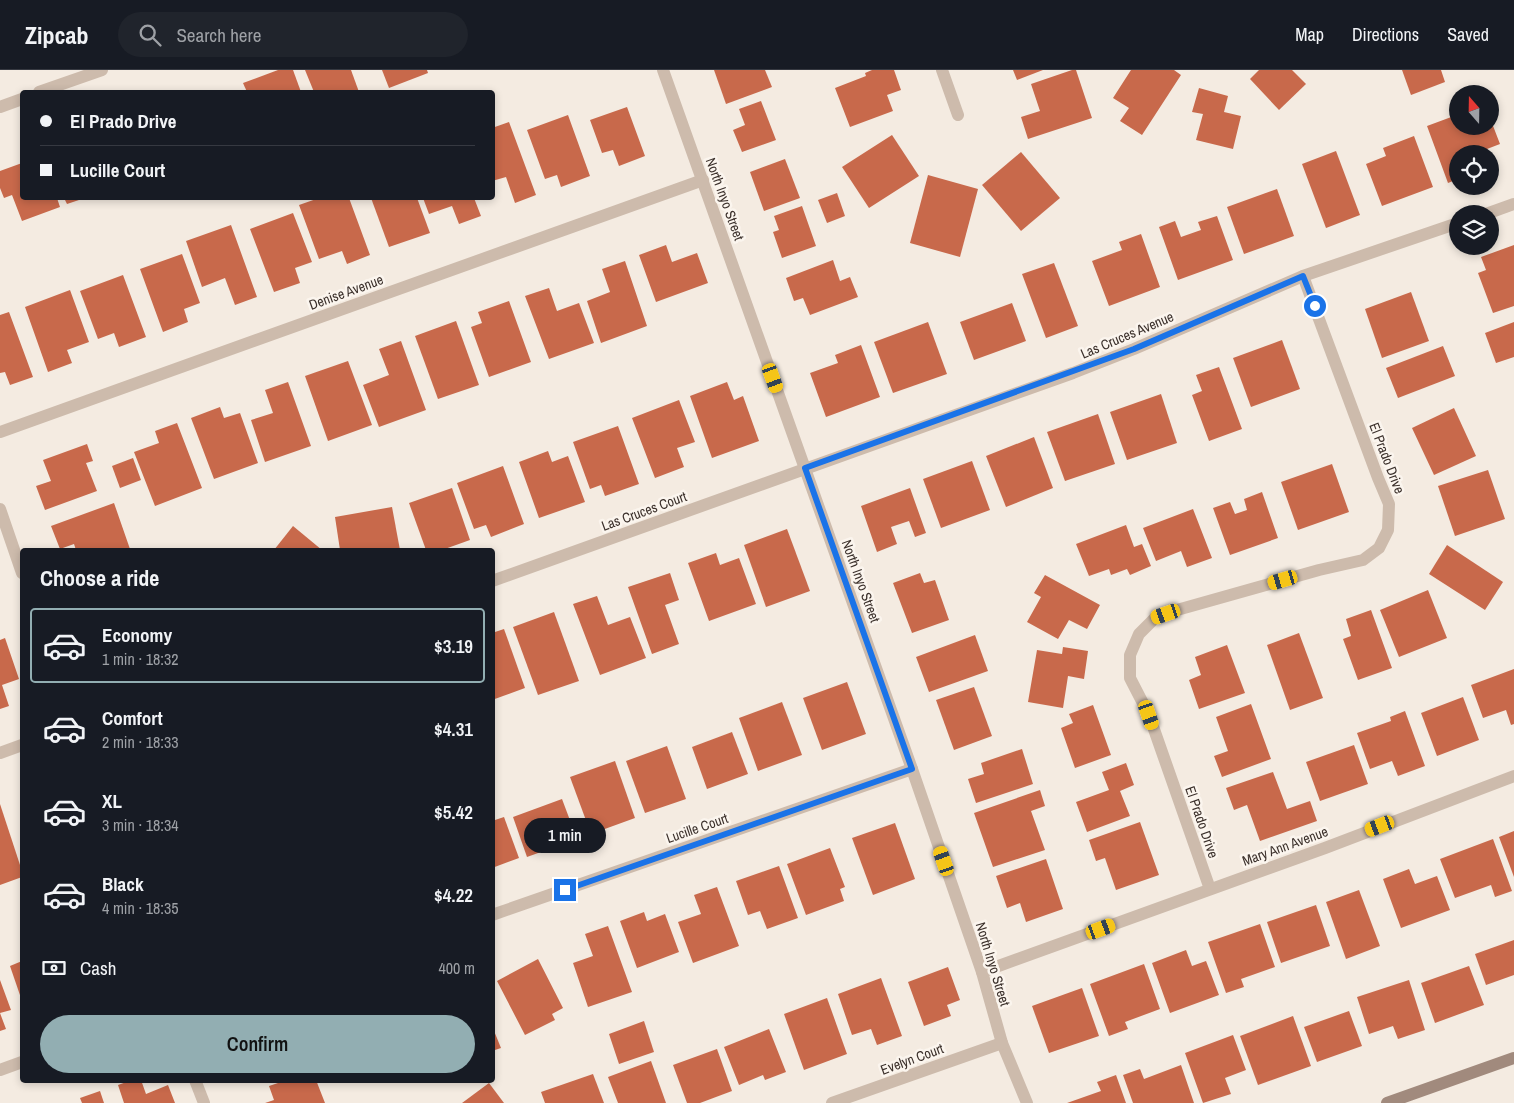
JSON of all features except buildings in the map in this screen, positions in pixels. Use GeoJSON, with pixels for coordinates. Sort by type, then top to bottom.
{"type":"FeatureCollection","features":[{"type":"Feature","properties":{"kind":"street"},"geometry":{"type":"LineString","coordinates":[[44,90],[83,73],[102,70]]}},
{"type":"Feature","properties":{"kind":"street","name":"North Inyo Street"},"geometry":{"type":"LineString","coordinates":[[663,70],[912,769],[982,972],[1002,1043],[1027,1103]]}},
{"type":"Feature","properties":{"kind":"street"},"geometry":{"type":"LineString","coordinates":[[942,70],[958,115]]}},
{"type":"Feature","properties":{"kind":"street"},"geometry":{"type":"LineString","coordinates":[[0,107],[20,100]]}},
{"type":"Feature","properties":{"kind":"street","name":"Denise Avenue"},"geometry":{"type":"LineString","coordinates":[[0,432],[702,180]]}},
{"type":"Feature","properties":{"kind":"street"},"geometry":{"type":"LineString","coordinates":[[1499,209],[1514,204]]}},
{"type":"Feature","properties":{"kind":"street","name":"Las Cruces Avenue"},"geometry":{"type":"LineString","coordinates":[[805,468],[1126,353],[1303,276],[1449,226]]}},
{"type":"Feature","properties":{"kind":"street","name":"El Prado Drive"},"geometry":{"type":"LineString","coordinates":[[1210,889],[1149,715],[1130,678],[1130,655],[1139,634],[1155,618],[1177,610],[1319,570],[1363,560],[1379,548],[1388,530],[1389,504],[1303,276]]}},
{"type":"Feature","properties":{"kind":"street","name":"Las Cruces Court"},"geometry":{"type":"LineString","coordinates":[[495,580],[805,468]]}},
{"type":"Feature","properties":{"kind":"street"},"geometry":{"type":"LineString","coordinates":[[0,509],[20,567]]}},
{"type":"Feature","properties":{"kind":"street"},"geometry":{"type":"LineString","coordinates":[[0,753],[20,746]]}},
{"type":"Feature","properties":{"kind":"street","name":"Lucille Court"},"geometry":{"type":"LineString","coordinates":[[495,914],[912,769]]}},
{"type":"Feature","properties":{"kind":"street","name":"Mary Ann Avenue"},"geometry":{"type":"LineString","coordinates":[[982,972],[1324,848],[1514,776]]}},
{"type":"Feature","properties":{"kind":"street","name":"Evelyn Court"},"geometry":{"type":"LineString","coordinates":[[832,1103],[1002,1043]]}},
{"type":"Feature","properties":{"kind":"street"},"geometry":{"type":"LineString","coordinates":[[1387,1103],[1514,1058]]}},
{"type":"Feature","properties":{"kind":"street"},"geometry":{"type":"LineString","coordinates":[[0,1070],[20,1063]]}},
{"type":"Feature","properties":{"kind":"street"},"geometry":{"type":"LineString","coordinates":[[197,1083],[204,1103]]}},
{"type":"Feature","properties":{"kind":"route"},"geometry":{"type":"LineString","coordinates":[[565,890],[912,769],[805,468],[1074,373],[1303,276],[1315,306]]}}]}
